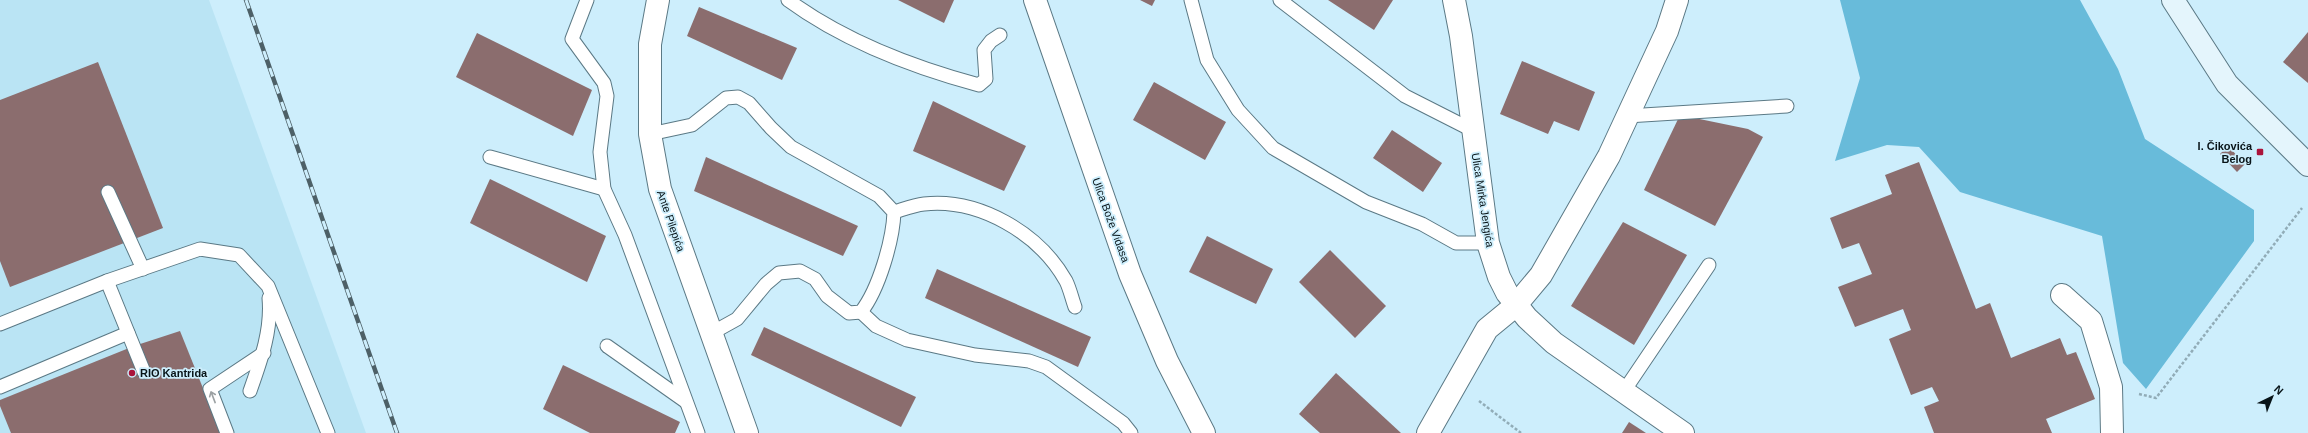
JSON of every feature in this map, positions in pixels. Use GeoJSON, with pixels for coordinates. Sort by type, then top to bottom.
{"type":"FeatureCollection","features":[{"type":"Feature","properties":{"kind":"main road"},"geometry":{"type":"LineString","coordinates":[[2172,0],[2227,84],[2308,165]]}},
{"type":"Feature","properties":{"kind":"street","name":"Ante Pilepića"},"geometry":{"type":"LineString","coordinates":[[658,0],[650,44],[650,134],[660,190],[710,334],[747,433]]}},
{"type":"Feature","properties":{"kind":"street","name":"Ulica Bože Vidasa"},"geometry":{"type":"LineString","coordinates":[[1035,0],[1130,274],[1167,361],[1204,433]]}},
{"type":"Feature","properties":{"kind":"street","name":"Ulica Mirka Jengića"},"geometry":{"type":"LineString","coordinates":[[1454,0],[1461,36],[1472,130],[1488,242],[1499,277],[1515,306],[1554,343],[1683,433]]}},
{"type":"Feature","properties":{"kind":"street"},"geometry":{"type":"LineString","coordinates":[[1428,433],[1487,329],[1515,306],[1541,275],[1609,156],[1666,31],[1677,0]]}},
{"type":"Feature","properties":{"kind":"street"},"geometry":{"type":"LineString","coordinates":[[2062,295],[2091,321],[2111,387],[2112,433]]}},
{"type":"Feature","properties":{"kind":"lane"},"geometry":{"type":"LineString","coordinates":[[587,0],[572,39],[604,82],[607,96],[600,152],[604,190],[626,235],[685,401],[698,433]]}},
{"type":"Feature","properties":{"kind":"lane"},"geometry":{"type":"LineString","coordinates":[[788,0],[858,42],[940,74],[979,84],[986,79],[984,50],[991,41],[1000,35]]}},
{"type":"Feature","properties":{"kind":"lane"},"geometry":{"type":"LineString","coordinates":[[1191,0],[1207,60],[1238,110],[1273,148],[1366,202],[1422,224],[1456,243],[1488,242]]}},
{"type":"Feature","properties":{"kind":"lane"},"geometry":{"type":"LineString","coordinates":[[1280,0],[1405,96],[1472,130]]}},
{"type":"Feature","properties":{"kind":"lane"},"geometry":{"type":"LineString","coordinates":[[650,134],[692,125],[726,98],[738,97],[749,103],[771,128],[791,147],[879,196],[894,212],[893,227],[883,264],[867,304],[861,312],[849,314],[827,296],[815,279],[800,271],[779,273],[766,284],[737,319],[710,334]]}},
{"type":"Feature","properties":{"kind":"lane"},"geometry":{"type":"LineString","coordinates":[[1627,116],[1787,106]]}},
{"type":"Feature","properties":{"kind":"lane"},"geometry":{"type":"LineString","coordinates":[[490,157],[604,190]]}},
{"type":"Feature","properties":{"kind":"lane"},"geometry":{"type":"LineString","coordinates":[[108,192],[143,269]]}},
{"type":"Feature","properties":{"kind":"lane"},"geometry":{"type":"LineString","coordinates":[[894,212],[923,204],[946,204],[971,208],[991,214],[1038,246],[1052,262],[1066,282],[1075,307]]}},
{"type":"Feature","properties":{"kind":"lane"},"geometry":{"type":"LineString","coordinates":[[0,324],[107,281],[200,250],[239,255],[268,286],[328,433]]}},
{"type":"Feature","properties":{"kind":"lane"},"geometry":{"type":"LineString","coordinates":[[1624,392],[1709,264]]}},
{"type":"Feature","properties":{"kind":"lane"},"geometry":{"type":"LineString","coordinates":[[107,281],[144,372]]}},
{"type":"Feature","properties":{"kind":"lane"},"geometry":{"type":"LineString","coordinates":[[250,391],[264,353],[270,313],[268,286]]}},
{"type":"Feature","properties":{"kind":"lane"},"geometry":{"type":"LineString","coordinates":[[861,312],[876,326],[907,340],[975,354],[1029,360],[1046,367],[1118,419],[1132,433]]}},
{"type":"Feature","properties":{"kind":"lane"},"geometry":{"type":"LineString","coordinates":[[0,387],[128,333]]}},
{"type":"Feature","properties":{"kind":"lane"},"geometry":{"type":"LineString","coordinates":[[608,346],[685,401]]}},
{"type":"Feature","properties":{"kind":"lane"},"geometry":{"type":"LineString","coordinates":[[227,433],[210,389],[264,353]]}},
{"type":"Feature","properties":{"kind":"path"},"geometry":{"type":"LineString","coordinates":[[2111,387],[2156,398],[2302,208]]}},
{"type":"Feature","properties":{"kind":"path"},"geometry":{"type":"LineString","coordinates":[[1454,387],[1485,405],[1521,433]]}},
{"type":"Feature","properties":{"kind":"shaded area"},"geometry":{"type":"Polygon","coordinates":[[[0,0],[209,0],[366,433],[0,433],[0,0]]]}},
{"type":"Feature","properties":{"kind":"shaded area"},"geometry":{"type":"Polygon","coordinates":[[[1840,0],[2080,0],[2118,69],[2145,139],[2254,210],[2254,241],[2146,389],[2123,363],[2102,236],[1960,192],[1919,147],[1887,145],[1835,161],[1860,78],[1840,0]]]}},
{"type":"Feature","properties":{"kind":"building"},"geometry":{"type":"Polygon","coordinates":[[[898,0],[954,0],[944,23],[898,0]]]}},
{"type":"Feature","properties":{"kind":"building"},"geometry":{"type":"Polygon","coordinates":[[[1140,0],[1155,0],[1152,6],[1140,0]]]}},
{"type":"Feature","properties":{"kind":"building"},"geometry":{"type":"Polygon","coordinates":[[[1328,0],[1393,0],[1374,30],[1328,0]]]}},
{"type":"Feature","properties":{"kind":"building"},"geometry":{"type":"Polygon","coordinates":[[[699,7],[797,48],[782,80],[687,36],[699,7]]]}},
{"type":"Feature","properties":{"kind":"building"},"geometry":{"type":"Polygon","coordinates":[[[2308,32],[2308,83],[2283,62],[2308,32]]]}},
{"type":"Feature","properties":{"kind":"building"},"geometry":{"type":"Polygon","coordinates":[[[477,33],[592,90],[573,136],[456,77],[477,33]]]}},
{"type":"Feature","properties":{"kind":"building"},"geometry":{"type":"Polygon","coordinates":[[[1522,61],[1595,92],[1579,131],[1554,121],[1548,134],[1500,114],[1522,61]]]}},
{"type":"Feature","properties":{"kind":"building"},"geometry":{"type":"Polygon","coordinates":[[[98,62],[163,228],[10,287],[0,261],[0,100],[98,62]]]}},
{"type":"Feature","properties":{"kind":"building"},"geometry":{"type":"Polygon","coordinates":[[[1154,82],[1226,122],[1205,160],[1133,120],[1154,82]]]}},
{"type":"Feature","properties":{"kind":"building"},"geometry":{"type":"Polygon","coordinates":[[[933,101],[1026,146],[1004,191],[913,151],[933,101]]]}},
{"type":"Feature","properties":{"kind":"building"},"geometry":{"type":"Polygon","coordinates":[[[1680,115],[1748,129],[1763,137],[1715,226],[1644,190],[1680,115]]]}},
{"type":"Feature","properties":{"kind":"building"},"geometry":{"type":"Polygon","coordinates":[[[1392,130],[1442,163],[1423,192],[1373,158],[1392,130]]]}},
{"type":"Feature","properties":{"kind":"building"},"geometry":{"type":"Polygon","coordinates":[[[2228,146],[2245,164],[2237,172],[2220,154],[2228,146]]]}},
{"type":"Feature","properties":{"kind":"building"},"geometry":{"type":"Polygon","coordinates":[[[706,157],[858,226],[843,256],[694,191],[706,157]]]}},
{"type":"Feature","properties":{"kind":"building"},"geometry":{"type":"Polygon","coordinates":[[[1919,162],[1976,309],[1990,303],[2011,358],[2060,338],[2067,355],[2076,352],[2095,399],[2046,419],[2052,433],[1934,433],[1924,407],[1939,401],[1932,387],[1911,395],[1889,339],[1911,330],[1903,309],[1855,327],[1838,287],[1872,274],[1859,243],[1842,249],[1830,218],[1892,194],[1885,175],[1919,162]]]}},
{"type":"Feature","properties":{"kind":"building"},"geometry":{"type":"Polygon","coordinates":[[[490,179],[606,236],[587,282],[470,223],[490,179]]]}},
{"type":"Feature","properties":{"kind":"building"},"geometry":{"type":"Polygon","coordinates":[[[1623,222],[1687,255],[1634,345],[1571,306],[1623,222]]]}},
{"type":"Feature","properties":{"kind":"building"},"geometry":{"type":"Polygon","coordinates":[[[1207,236],[1273,269],[1256,304],[1189,272],[1207,236]]]}},
{"type":"Feature","properties":{"kind":"building"},"geometry":{"type":"Polygon","coordinates":[[[1330,250],[1386,306],[1355,338],[1299,282],[1330,250]]]}},
{"type":"Feature","properties":{"kind":"building"},"geometry":{"type":"Polygon","coordinates":[[[937,269],[1091,337],[1078,367],[925,298],[937,269]]]}},
{"type":"Feature","properties":{"kind":"building"},"geometry":{"type":"Polygon","coordinates":[[[764,327],[916,397],[901,427],[751,355],[764,327]]]}},
{"type":"Feature","properties":{"kind":"building","name":"RIO Kantrida"},"geometry":{"type":"Polygon","coordinates":[[[180,331],[221,433],[11,433],[0,406],[0,400],[134,346],[180,331]]]}},
{"type":"Feature","properties":{"kind":"building"},"geometry":{"type":"Polygon","coordinates":[[[563,365],[680,422],[675,433],[590,433],[543,409],[563,365]]]}},
{"type":"Feature","properties":{"kind":"building"},"geometry":{"type":"Polygon","coordinates":[[[1336,373],[1401,433],[1320,433],[1299,414],[1336,373]]]}},
{"type":"Feature","properties":{"kind":"building"},"geometry":{"type":"Polygon","coordinates":[[[1629,422],[1646,433],[1622,433],[1629,422]]]}},
{"type":"Feature","properties":{"kind":"railway"},"geometry":{"type":"LineString","coordinates":[[246,0],[397,433]]}},
{"type":"Feature","properties":{"kind":"place","name":"I. Čikovića Belog"},"geometry":{"type":"Point","coordinates":[2260,152]}},
{"type":"Feature","properties":{"kind":"place","name":"RIO Kantrida"},"geometry":{"type":"Point","coordinates":[132,373]}}]}
